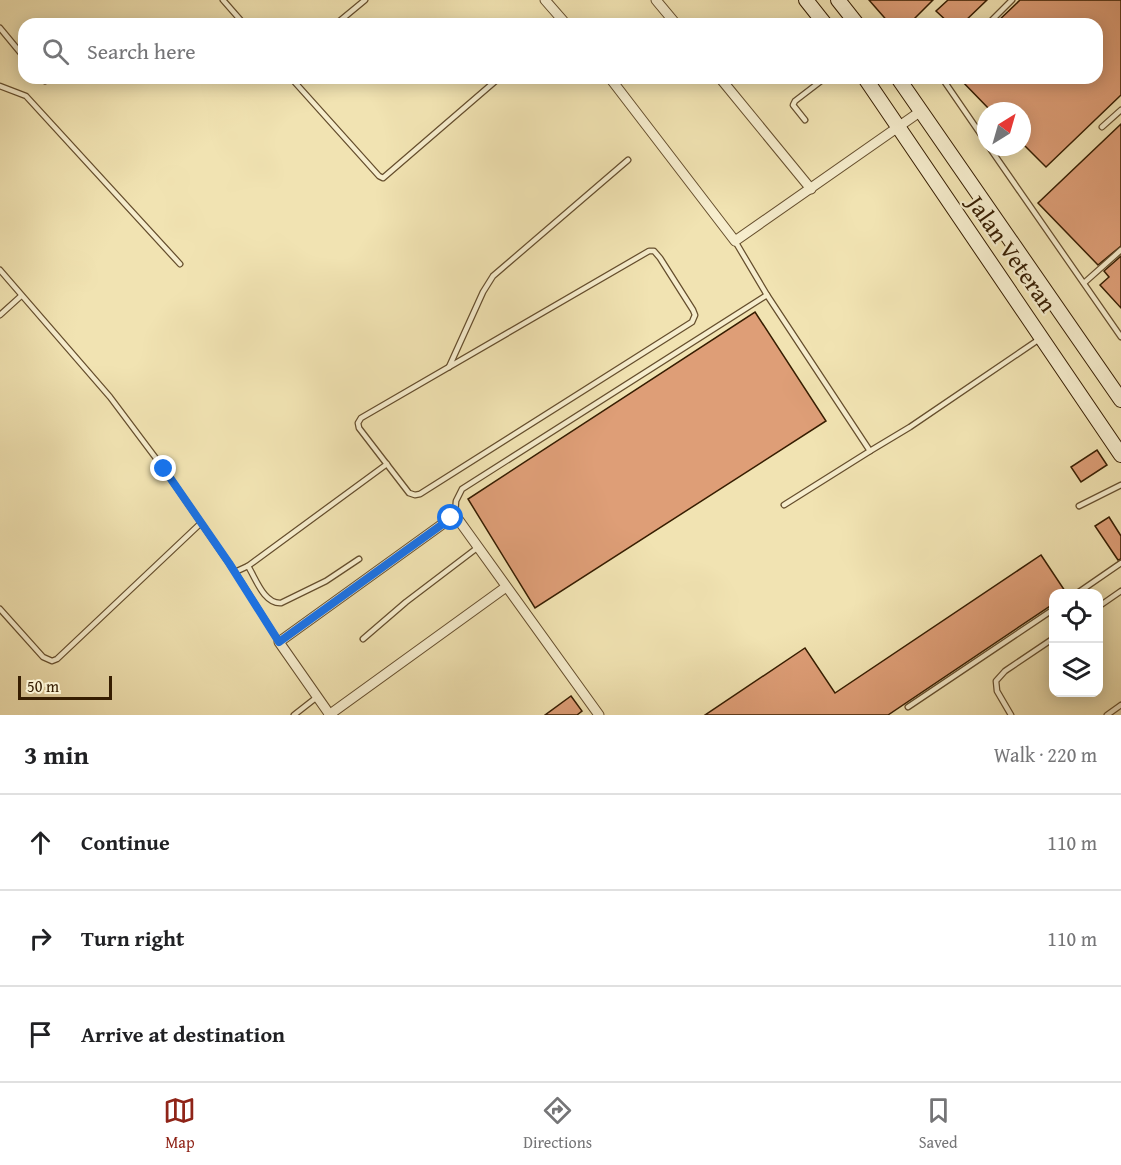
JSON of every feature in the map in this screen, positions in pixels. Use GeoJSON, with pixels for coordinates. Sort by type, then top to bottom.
{"type":"FeatureCollection","features":[{"type":"Feature","properties":{"kind":"main road"},"geometry":{"type":"LineString","coordinates":[[806,0],[820,18]]}},
{"type":"Feature","properties":{"kind":"main road"},"geometry":{"type":"LineString","coordinates":[[838,0],[852,18]]}},
{"type":"Feature","properties":{"kind":"main road","name":"Jalan Veteran"},"geometry":{"type":"LineString","coordinates":[[869,84],[991,266],[1043,337],[1121,455]]}},
{"type":"Feature","properties":{"kind":"main road","name":"Jalan Veteran"},"geometry":{"type":"LineString","coordinates":[[902,84],[1121,400]]}},
{"type":"Feature","properties":{"kind":"street"},"geometry":{"type":"LineString","coordinates":[[545,0],[561,18]]}},
{"type":"Feature","properties":{"kind":"street"},"geometry":{"type":"LineString","coordinates":[[656,0],[671,18]]}},
{"type":"Feature","properties":{"kind":"street"},"geometry":{"type":"LineString","coordinates":[[615,84],[735,241],[921,111]]}},
{"type":"Feature","properties":{"kind":"street"},"geometry":{"type":"LineString","coordinates":[[725,84],[811,189]]}},
{"type":"Feature","properties":{"kind":"street"},"geometry":{"type":"LineString","coordinates":[[499,591],[327,714],[279,642],[450,518],[477,548],[499,591],[561,660],[599,715]]}},
{"type":"Feature","properties":{"kind":"lane"},"geometry":{"type":"LineString","coordinates":[[223,0],[239,18]]}},
{"type":"Feature","properties":{"kind":"lane"},"geometry":{"type":"LineString","coordinates":[[343,18],[365,0]]}},
{"type":"Feature","properties":{"kind":"lane"},"geometry":{"type":"LineString","coordinates":[[994,18],[1011,0]]}},
{"type":"Feature","properties":{"kind":"lane"},"geometry":{"type":"LineString","coordinates":[[0,28],[18,50]]}},
{"type":"Feature","properties":{"kind":"lane"},"geometry":{"type":"LineString","coordinates":[[297,84],[383,178],[493,84]]}},
{"type":"Feature","properties":{"kind":"lane"},"geometry":{"type":"LineString","coordinates":[[805,120],[793,105],[817,84]]}},
{"type":"Feature","properties":{"kind":"lane"},"geometry":{"type":"LineString","coordinates":[[946,84],[977,129]]}},
{"type":"Feature","properties":{"kind":"lane"},"geometry":{"type":"LineString","coordinates":[[0,86],[26,96],[180,264]]}},
{"type":"Feature","properties":{"kind":"lane"},"geometry":{"type":"LineString","coordinates":[[1102,127],[1121,110]]}},
{"type":"Feature","properties":{"kind":"lane"},"geometry":{"type":"LineString","coordinates":[[995,156],[1121,337]]}},
{"type":"Feature","properties":{"kind":"lane"},"geometry":{"type":"LineString","coordinates":[[449,367],[483,292],[493,276],[628,160]]}},
{"type":"Feature","properties":{"kind":"lane"},"geometry":{"type":"LineString","coordinates":[[735,241],[767,295],[870,451]]}},
{"type":"Feature","properties":{"kind":"lane"},"geometry":{"type":"LineString","coordinates":[[1084,283],[1121,250]]}},
{"type":"Feature","properties":{"kind":"lane"},"geometry":{"type":"LineString","coordinates":[[649,251],[654,251],[660,258],[695,315],[692,322],[420,494],[415,495],[409,493],[359,428],[358,423],[361,418],[449,367],[649,251]]}},
{"type":"Feature","properties":{"kind":"lane"},"geometry":{"type":"LineString","coordinates":[[0,270],[110,397],[164,469],[279,642]]}},
{"type":"Feature","properties":{"kind":"lane"},"geometry":{"type":"LineString","coordinates":[[450,518],[462,489],[767,295]]}},
{"type":"Feature","properties":{"kind":"lane"},"geometry":{"type":"LineString","coordinates":[[0,315],[21,296]]}},
{"type":"Feature","properties":{"kind":"lane"},"geometry":{"type":"LineString","coordinates":[[784,505],[910,427],[1043,337]]}},
{"type":"Feature","properties":{"kind":"lane"},"geometry":{"type":"LineString","coordinates":[[234,572],[248,566],[387,464]]}},
{"type":"Feature","properties":{"kind":"lane"},"geometry":{"type":"LineString","coordinates":[[1079,506],[1121,485]]}},
{"type":"Feature","properties":{"kind":"lane"},"geometry":{"type":"LineString","coordinates":[[0,609],[43,657],[52,661],[57,659],[201,523]]}},
{"type":"Feature","properties":{"kind":"lane"},"geometry":{"type":"LineString","coordinates":[[363,639],[406,602],[477,548]]}},
{"type":"Feature","properties":{"kind":"lane"},"geometry":{"type":"LineString","coordinates":[[248,566],[268,600],[274,604],[281,603],[326,581],[359,559]]}},
{"type":"Feature","properties":{"kind":"lane"},"geometry":{"type":"LineString","coordinates":[[1083,589],[1121,563]]}},
{"type":"Feature","properties":{"kind":"lane"},"geometry":{"type":"LineString","coordinates":[[1103,604],[1121,591]]}},
{"type":"Feature","properties":{"kind":"lane"},"geometry":{"type":"LineString","coordinates":[[909,707],[1049,612]]}},
{"type":"Feature","properties":{"kind":"lane"},"geometry":{"type":"LineString","coordinates":[[1011,715],[997,691],[998,678],[1049,641]]}},
{"type":"Feature","properties":{"kind":"lane"},"geometry":{"type":"LineString","coordinates":[[294,715],[317,697]]}},
{"type":"Feature","properties":{"kind":"lane"},"geometry":{"type":"LineString","coordinates":[[1107,715],[1121,705]]}},
{"type":"Feature","properties":{"kind":"building"},"geometry":{"type":"Polygon","coordinates":[[[869,0],[933,0],[915,18],[885,18],[869,0]]]}},
{"type":"Feature","properties":{"kind":"building"},"geometry":{"type":"Polygon","coordinates":[[[948,0],[987,0],[968,18],[944,18],[936,11],[948,0]]]}},
{"type":"Feature","properties":{"kind":"building"},"geometry":{"type":"Polygon","coordinates":[[[1020,0],[1121,0],[1121,95],[1046,167],[1031,152],[1031,102],[982,102],[965,84],[1103,84],[1103,18],[1001,18],[1020,0]]]}},
{"type":"Feature","properties":{"kind":"building"},"geometry":{"type":"Polygon","coordinates":[[[1121,124],[1121,246],[1098,265],[1038,203],[1121,124]]]}},
{"type":"Feature","properties":{"kind":"building"},"geometry":{"type":"Polygon","coordinates":[[[1121,256],[1121,308],[1100,285],[1109,277],[1104,271],[1121,256]]]}},
{"type":"Feature","properties":{"kind":"building"},"geometry":{"type":"Polygon","coordinates":[[[755,312],[826,421],[535,608],[468,499],[755,312]]]}},
{"type":"Feature","properties":{"kind":"building"},"geometry":{"type":"Polygon","coordinates":[[[1097,450],[1107,465],[1081,482],[1071,467],[1097,450]]]}},
{"type":"Feature","properties":{"kind":"building"},"geometry":{"type":"Polygon","coordinates":[[[1109,517],[1121,536],[1121,559],[1118,560],[1095,526],[1109,517]]]}},
{"type":"Feature","properties":{"kind":"building"},"geometry":{"type":"Polygon","coordinates":[[[1041,555],[1064,589],[1049,589],[1049,607],[888,715],[705,715],[805,648],[835,693],[1041,555]]]}},
{"type":"Feature","properties":{"kind":"building"},"geometry":{"type":"Polygon","coordinates":[[[571,696],[582,711],[577,715],[545,715],[571,696]]]}},
{"type":"Feature","properties":{"kind":"route"},"geometry":{"type":"LineString","coordinates":[[164,469],[229,563],[279,642],[451,518]]}}]}
